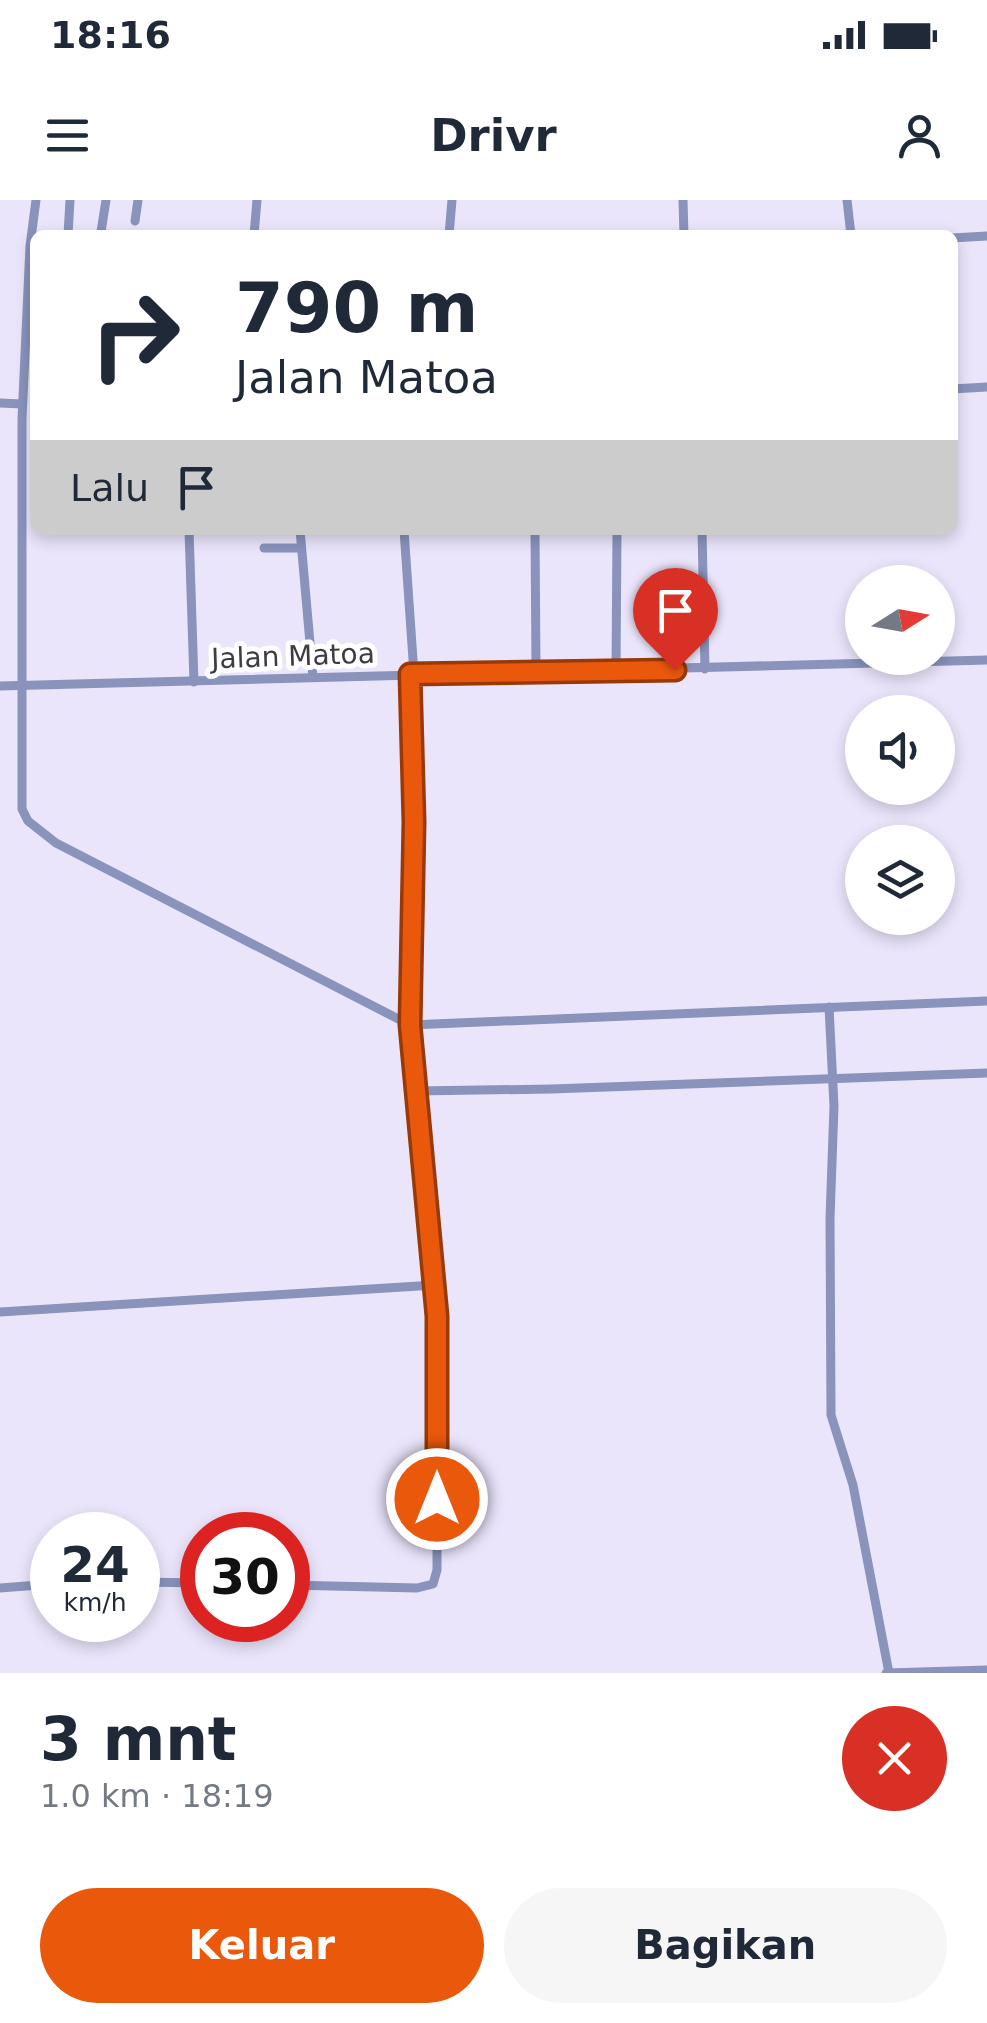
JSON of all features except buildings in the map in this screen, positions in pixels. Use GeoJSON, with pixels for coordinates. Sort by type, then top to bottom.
{"type":"FeatureCollection","features":[{"type":"Feature","properties":{"kind":"street"},"geometry":{"type":"LineString","coordinates":[[32,230],[36,200]]}},
{"type":"Feature","properties":{"kind":"street"},"geometry":{"type":"LineString","coordinates":[[68,230],[70,200]]}},
{"type":"Feature","properties":{"kind":"street"},"geometry":{"type":"LineString","coordinates":[[101,230],[106,200]]}},
{"type":"Feature","properties":{"kind":"street"},"geometry":{"type":"LineString","coordinates":[[135,221],[138,200]]}},
{"type":"Feature","properties":{"kind":"street"},"geometry":{"type":"LineString","coordinates":[[254,230],[257,200]]}},
{"type":"Feature","properties":{"kind":"street"},"geometry":{"type":"LineString","coordinates":[[450,230],[452,200]]}},
{"type":"Feature","properties":{"kind":"street"},"geometry":{"type":"LineString","coordinates":[[683,200],[684,230]]}},
{"type":"Feature","properties":{"kind":"street"},"geometry":{"type":"LineString","coordinates":[[847,200],[850,230]]}},
{"type":"Feature","properties":{"kind":"street"},"geometry":{"type":"LineString","coordinates":[[958,238],[987,236]]}},
{"type":"Feature","properties":{"kind":"street"},"geometry":{"type":"LineString","coordinates":[[30,246],[22,404],[22,809],[39,831],[104,870],[410,1025],[987,1000]]}},
{"type":"Feature","properties":{"kind":"street"},"geometry":{"type":"LineString","coordinates":[[958,389],[987,387]]}},
{"type":"Feature","properties":{"kind":"street"},"geometry":{"type":"LineString","coordinates":[[0,403],[22,404]]}},
{"type":"Feature","properties":{"kind":"street"},"geometry":{"type":"LineString","coordinates":[[22,418],[30,418]]}},
{"type":"Feature","properties":{"kind":"street"},"geometry":{"type":"LineString","coordinates":[[190,535],[194,682]]}},
{"type":"Feature","properties":{"kind":"street"},"geometry":{"type":"LineString","coordinates":[[300,535],[313,677]]}},
{"type":"Feature","properties":{"kind":"street"},"geometry":{"type":"LineString","coordinates":[[310,1585],[417,1588],[432,1584],[436,1578],[435,1285],[410,1025],[414,822],[412,674],[404,535]]}},
{"type":"Feature","properties":{"kind":"street"},"geometry":{"type":"LineString","coordinates":[[535,535],[536,671]]}},
{"type":"Feature","properties":{"kind":"street"},"geometry":{"type":"LineString","coordinates":[[616,670],[617,535]]}},
{"type":"Feature","properties":{"kind":"street"},"geometry":{"type":"LineString","coordinates":[[702,535],[705,669]]}},
{"type":"Feature","properties":{"kind":"street"},"geometry":{"type":"LineString","coordinates":[[264,548],[301,548]]}},
{"type":"Feature","properties":{"kind":"street","name":"Jalan Matoa"},"geometry":{"type":"LineString","coordinates":[[0,686],[987,660]]}},
{"type":"Feature","properties":{"kind":"street"},"geometry":{"type":"LineString","coordinates":[[829,1006],[834,1077],[832,1415],[855,1496],[888,1673],[987,1670]]}},
{"type":"Feature","properties":{"kind":"street"},"geometry":{"type":"LineString","coordinates":[[416,1091],[552,1090],[987,1073]]}},
{"type":"Feature","properties":{"kind":"street"},"geometry":{"type":"LineString","coordinates":[[0,1312],[435,1285]]}},
{"type":"Feature","properties":{"kind":"street"},"geometry":{"type":"LineString","coordinates":[[0,1588],[30,1586]]}},
{"type":"Feature","properties":{"kind":"route"},"geometry":{"type":"LineString","coordinates":[[437,1499],[437,1316],[410,1025],[414,822],[410,674],[675,670]]}}]}
